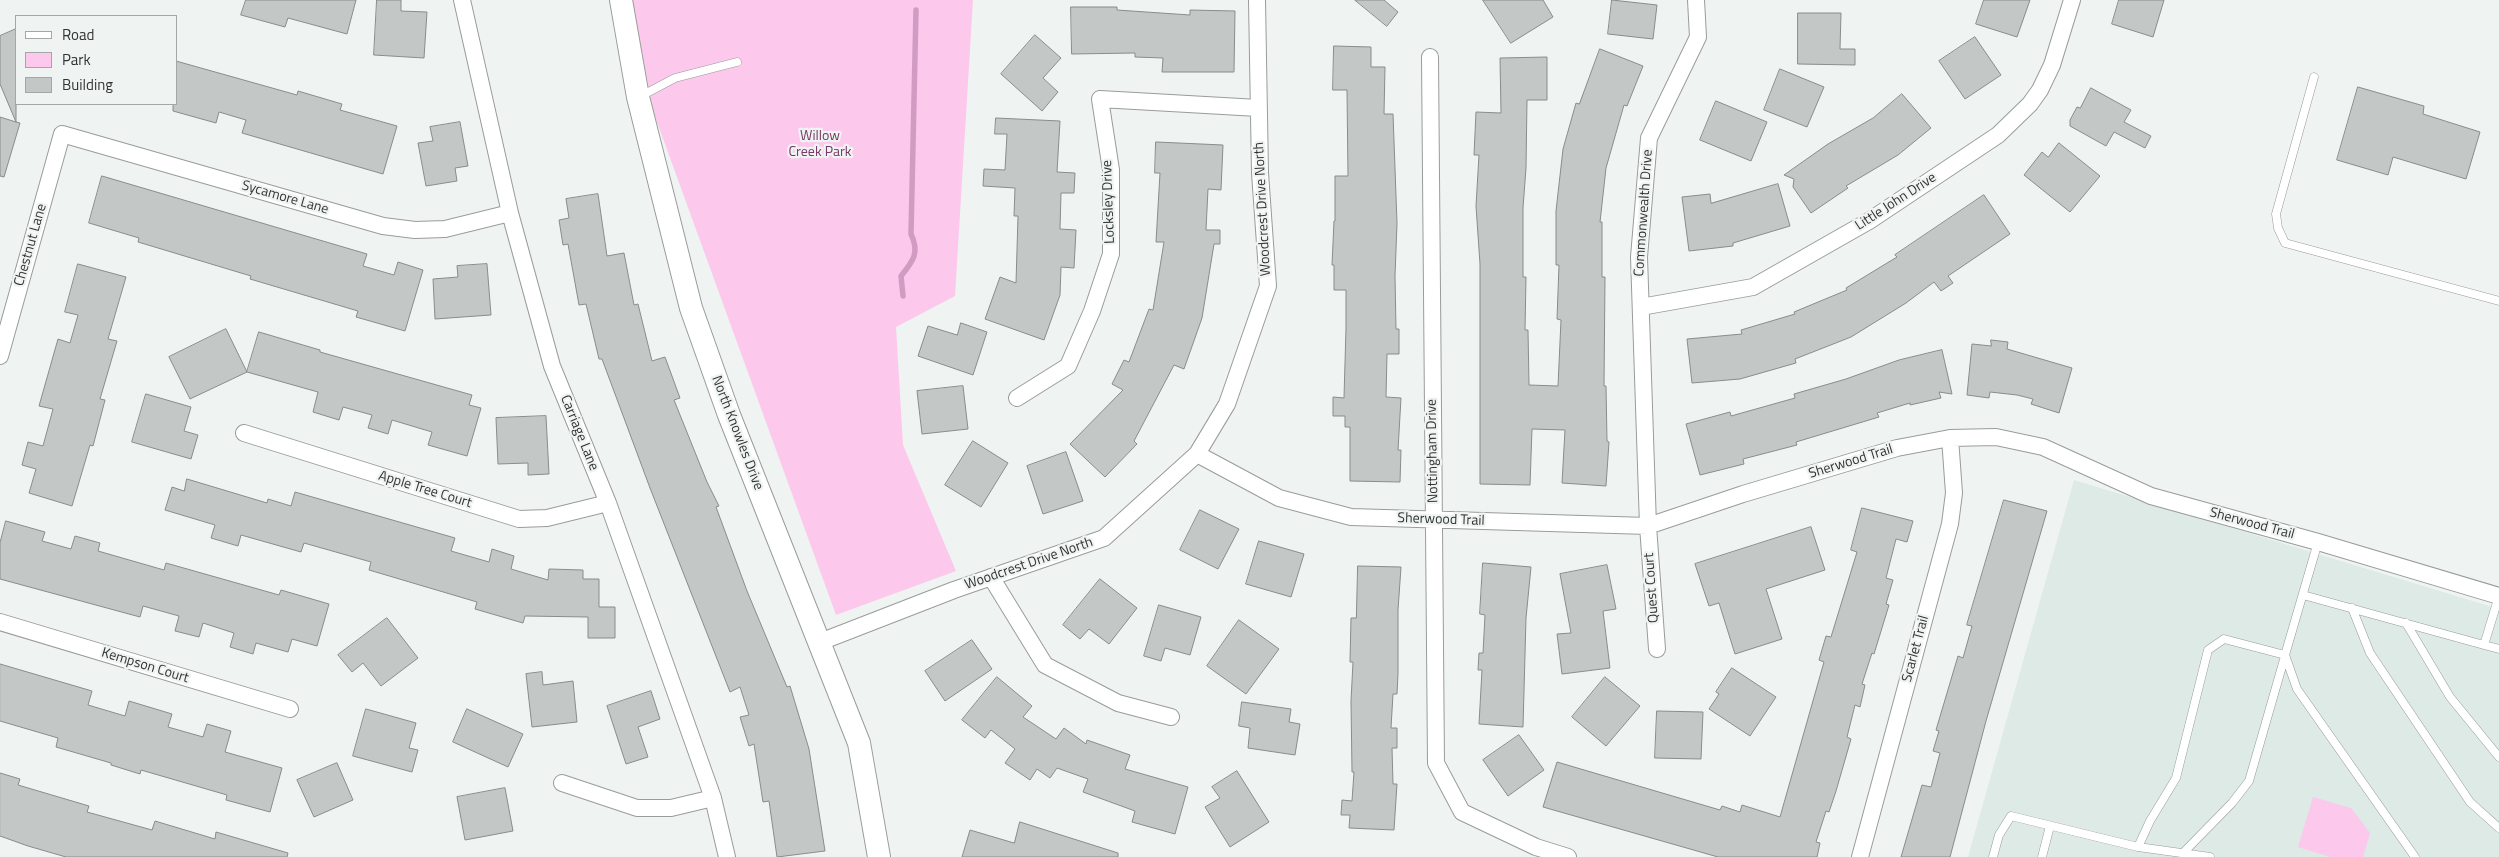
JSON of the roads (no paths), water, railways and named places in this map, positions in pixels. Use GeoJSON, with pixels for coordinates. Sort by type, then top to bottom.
{"type":"FeatureCollection","features":[{"type":"Feature","properties":{"kind":"street","name":"Carriage Lane"},"geometry":{"type":"LineString","coordinates":[[462,0],[510,213],[552,366],[608,503],[712,798],[727,857]]}},
{"type":"Feature","properties":{"kind":"street","name":"North Knowles Drive"},"geometry":{"type":"LineString","coordinates":[[621,0],[638,97],[691,308],[729,415],[859,742],[879,857]]}},
{"type":"Feature","properties":{"kind":"street","name":"Woodcrest Drive North"},"geometry":{"type":"LineString","coordinates":[[820,642],[992,577],[1104,538],[1197,454],[1227,404],[1268,286],[1260,173],[1257,0]]}},
{"type":"Feature","properties":{"kind":"street","name":"Commonwealth Drive"},"geometry":{"type":"LineString","coordinates":[[1648,526],[1639,257],[1649,138],[1698,36],[1696,0]]}},
{"type":"Feature","properties":{"kind":"street","name":"Little John Drive"},"geometry":{"type":"LineString","coordinates":[[1641,307],[1752,287],[1869,221],[1998,135],[2030,104],[2040,90],[2052,65],[2072,0]]}},
{"type":"Feature","properties":{"kind":"street","name":"Nottingham Drive"},"geometry":{"type":"LineString","coordinates":[[1430,57],[1436,763],[1462,812],[1536,848],[1568,857]]}},
{"type":"Feature","properties":{"kind":"street","name":"Locksley Drive"},"geometry":{"type":"LineString","coordinates":[[1017,398],[1068,366],[1092,311],[1111,254],[1111,170],[1100,99],[1258,108]]}},
{"type":"Feature","properties":{"kind":"street","name":"Sycamore Lane"},"geometry":{"type":"LineString","coordinates":[[62,134],[383,226],[416,230],[445,229],[510,213]]}},
{"type":"Feature","properties":{"kind":"street","name":"Chestnut Lane"},"geometry":{"type":"LineString","coordinates":[[0,356],[62,134]]}},
{"type":"Feature","properties":{"kind":"street","name":"Apple Tree Court"},"geometry":{"type":"LineString","coordinates":[[244,433],[519,519],[547,518],[608,503]]}},
{"type":"Feature","properties":{"kind":"street","name":"Sherwood Trail"},"geometry":{"type":"LineString","coordinates":[[1197,454],[1279,498],[1351,517],[1648,526],[1743,494],[1897,448],[1950,438],[1996,437],[2043,447],[2151,496],[2318,542],[2499,596]]}},
{"type":"Feature","properties":{"kind":"street","name":"Scarlet Trail"},"geometry":{"type":"LineString","coordinates":[[1860,857],[1950,524],[1954,493],[1950,438]]}},
{"type":"Feature","properties":{"kind":"street","name":"Quest Court"},"geometry":{"type":"LineString","coordinates":[[1648,526],[1657,649]]}},
{"type":"Feature","properties":{"kind":"street"},"geometry":{"type":"LineString","coordinates":[[992,577],[1045,666],[1118,703],[1171,717]]}},
{"type":"Feature","properties":{"kind":"street","name":"Kempson Court"},"geometry":{"type":"LineString","coordinates":[[0,622],[290,710]]}},
{"type":"Feature","properties":{"kind":"street"},"geometry":{"type":"LineString","coordinates":[[562,783],[637,808],[671,808],[712,798]]}},
{"type":"Feature","properties":{"kind":"lane"},"geometry":{"type":"LineString","coordinates":[[638,97],[675,78],[737,62]]}},
{"type":"Feature","properties":{"kind":"lane"},"geometry":{"type":"LineString","coordinates":[[2314,77],[2276,214],[2278,228],[2285,243],[2499,301]]}},
{"type":"Feature","properties":{"kind":"lane"},"geometry":{"type":"LineString","coordinates":[[2183,853],[2232,803],[2249,781],[2318,542]]}},
{"type":"Feature","properties":{"kind":"lane"},"geometry":{"type":"LineString","coordinates":[[2303,595],[2499,648]]}},
{"type":"Feature","properties":{"kind":"lane"},"geometry":{"type":"LineString","coordinates":[[2484,645],[2499,596]]}},
{"type":"Feature","properties":{"kind":"lane"},"geometry":{"type":"LineString","coordinates":[[2352,608],[2370,653],[2381,670],[2470,802],[2499,828]]}},
{"type":"Feature","properties":{"kind":"lane"},"geometry":{"type":"LineString","coordinates":[[2406,623],[2450,697],[2499,757]]}},
{"type":"Feature","properties":{"kind":"lane"},"geometry":{"type":"LineString","coordinates":[[2138,847],[2150,821],[2176,778],[2208,650],[2224,639],[2285,656]]}},
{"type":"Feature","properties":{"kind":"lane"},"geometry":{"type":"LineString","coordinates":[[2285,656],[2297,689],[2416,857]]}},
{"type":"Feature","properties":{"kind":"lane"},"geometry":{"type":"LineString","coordinates":[[1993,857],[1999,835],[2011,816],[2138,847],[2210,857]]}},
{"type":"Feature","properties":{"kind":"lane"},"geometry":{"type":"LineString","coordinates":[[2042,857],[2050,826]]}},
{"type":"Feature","properties":{"kind":"waterway"},"geometry":{"type":"LineString","coordinates":[[903,296],[901,276],[912,261],[915,252],[911,234],[916,10]]}},
{"type":"Feature","properties":{"kind":"park label","name":"Willow Creek Park"},"geometry":{"type":"Point","coordinates":[820,146]}}]}
